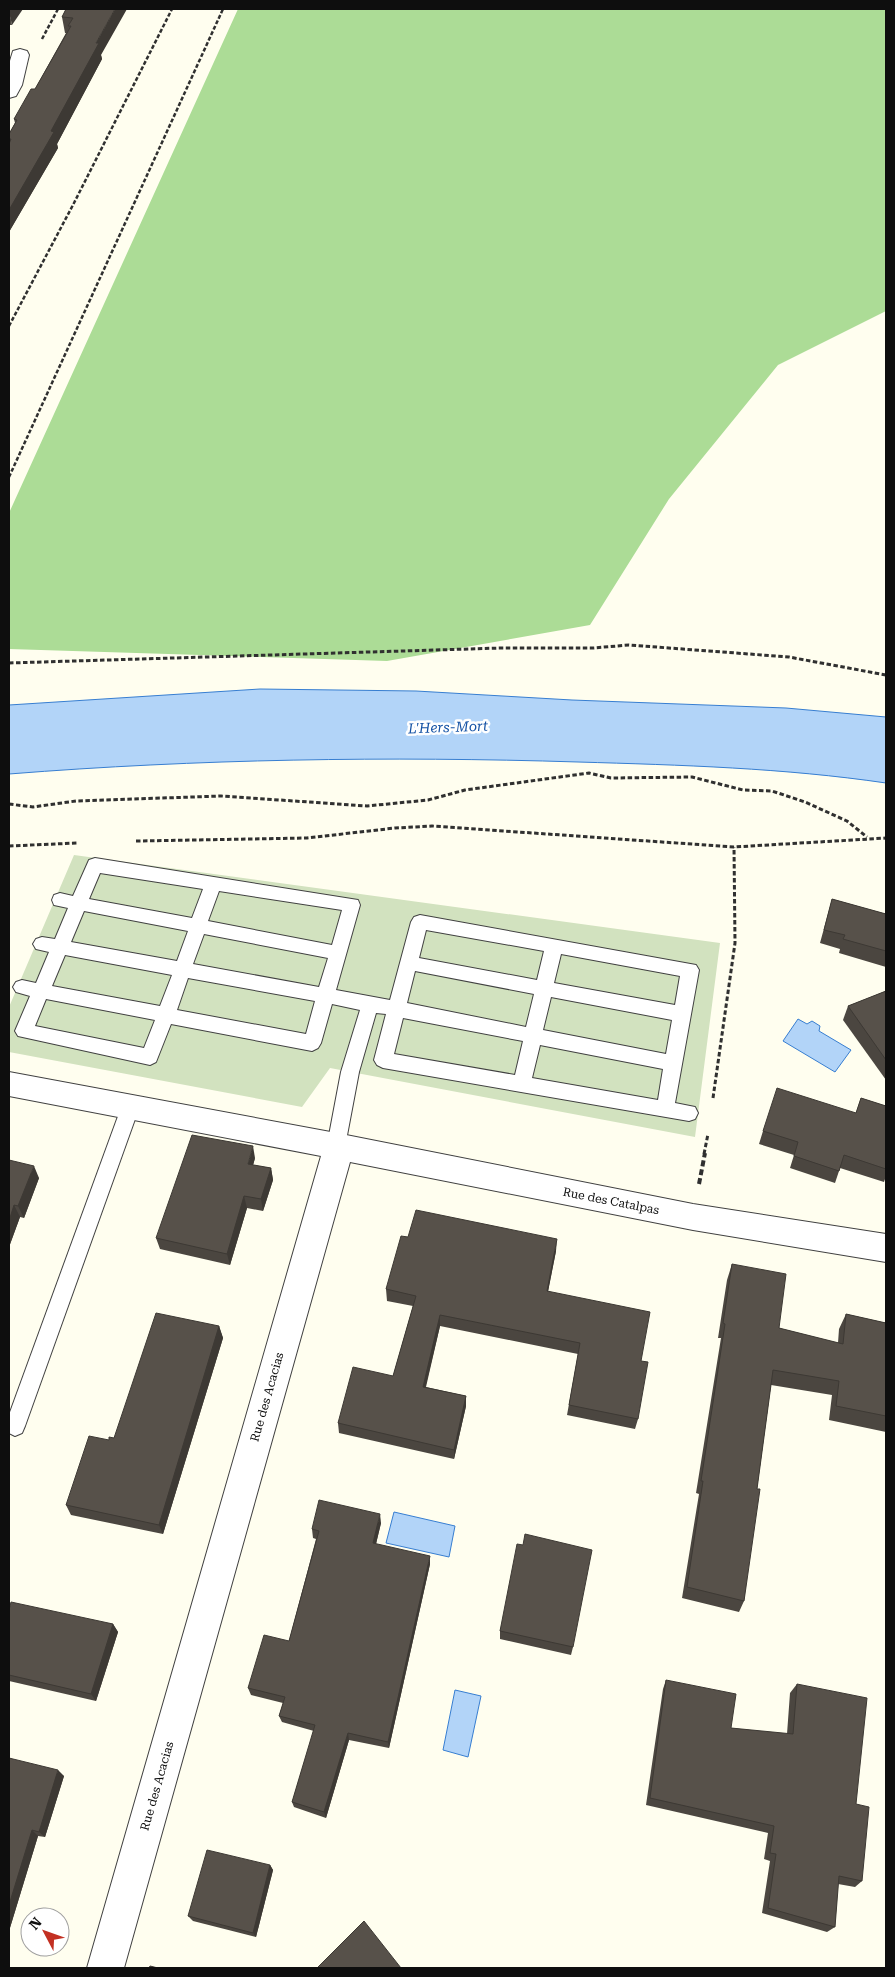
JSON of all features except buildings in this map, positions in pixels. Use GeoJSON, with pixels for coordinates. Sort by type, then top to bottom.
{"type":"FeatureCollection","features":[{"type":"Feature","properties":{"kind":"street"},"geometry":{"type":"LineString","coordinates":[[9,92],[13,85],[20,56]]}},
{"type":"Feature","properties":{"kind":"street"},"geometry":{"type":"LineString","coordinates":[[9,1084],[336,1146]]}},
{"type":"Feature","properties":{"kind":"street","name":"Rue des Catalpas"},"geometry":{"type":"LineString","coordinates":[[336,1146],[693,1217],[886,1248]]}},
{"type":"Feature","properties":{"kind":"street","name":"Rue des Acacias"},"geometry":{"type":"LineString","coordinates":[[106,1968],[334,1162],[336,1146]]}},
{"type":"Feature","properties":{"kind":"lane"},"geometry":{"type":"LineString","coordinates":[[22,987],[41,991],[166,1015],[312,1043],[352,905],[213,883],[95,865],[78,904],[60,947],[41,991],[24,1031],[150,1057],[166,1015],[213,883]]}},
{"type":"Feature","properties":{"kind":"lane"},"geometry":{"type":"LineString","coordinates":[[60,900],[338,953]]}},
{"type":"Feature","properties":{"kind":"lane"},"geometry":{"type":"LineString","coordinates":[[665,1108],[690,970],[420,922],[383,1060],[689,1113]]}},
{"type":"Feature","properties":{"kind":"lane"},"geometry":{"type":"LineString","coordinates":[[42,944],[397,1009],[673,1063]]}},
{"type":"Feature","properties":{"kind":"lane"},"geometry":{"type":"LineString","coordinates":[[522,1084],[554,946]]}},
{"type":"Feature","properties":{"kind":"lane"},"geometry":{"type":"LineString","coordinates":[[409,964],[682,1014]]}},
{"type":"Feature","properties":{"kind":"lane"},"geometry":{"type":"LineString","coordinates":[[336,1146],[350,1072],[370,1004]]}},
{"type":"Feature","properties":{"kind":"lane"},"geometry":{"type":"LineString","coordinates":[[14,1426],[130,1108]]}},
{"type":"Feature","properties":{"kind":"path"},"geometry":{"type":"LineString","coordinates":[[20,56],[43,37],[58,9]]}},
{"type":"Feature","properties":{"kind":"path"},"geometry":{"type":"LineString","coordinates":[[9,326],[79,195],[172,9]]}},
{"type":"Feature","properties":{"kind":"path"},"geometry":{"type":"LineString","coordinates":[[9,477],[223,9]]}},
{"type":"Feature","properties":{"kind":"path"},"geometry":{"type":"LineString","coordinates":[[9,663],[501,648],[629,646],[789,657],[886,675]]}},
{"type":"Feature","properties":{"kind":"path"},"geometry":{"type":"LineString","coordinates":[[9,804],[33,808],[76,801],[221,796],[367,806],[428,800],[466,790],[589,772],[611,778],[692,777],[742,790],[772,791],[805,802],[847,821],[868,838]]}},
{"type":"Feature","properties":{"kind":"path"},"geometry":{"type":"LineString","coordinates":[[132,842],[307,838],[395,828],[432,826],[734,847],[886,838]]}},
{"type":"Feature","properties":{"kind":"path"},"geometry":{"type":"LineString","coordinates":[[9,846],[84,843]]}},
{"type":"Feature","properties":{"kind":"path"},"geometry":{"type":"LineString","coordinates":[[712,1108],[735,943],[734,847]]}},
{"type":"Feature","properties":{"kind":"path"},"geometry":{"type":"LineString","coordinates":[[693,1217],[709,1127]]}},
{"type":"Feature","properties":{"kind":"green space"},"geometry":{"type":"Polygon","coordinates":[[[238,9],[886,9],[886,311],[778,365],[669,499],[590,625],[387,661],[9,649],[9,513],[238,9]]]}},
{"type":"Feature","properties":{"kind":"green space"},"geometry":{"type":"Polygon","coordinates":[[[74,855],[720,943],[695,1137],[330,1068],[302,1107],[9,1052],[9,1007],[74,855]]]}},
{"type":"Feature","properties":{"kind":"water","name":"L'Hers-Mort"},"geometry":{"type":"Polygon","coordinates":[[[260,689],[416,691],[572,700],[786,708],[886,717],[886,783],[732,768],[655,764],[436,759],[222,762],[9,774],[9,705],[260,689]]]}},
{"type":"Feature","properties":{"kind":"water"},"geometry":{"type":"Polygon","coordinates":[[[798,1019],[807,1024],[812,1021],[820,1026],[819,1031],[851,1050],[835,1072],[783,1041],[798,1019]]]}},
{"type":"Feature","properties":{"kind":"water"},"geometry":{"type":"Polygon","coordinates":[[[394,1512],[455,1526],[449,1557],[386,1543],[394,1512]]]}},
{"type":"Feature","properties":{"kind":"water"},"geometry":{"type":"Polygon","coordinates":[[[455,1690],[481,1696],[468,1757],[443,1750],[455,1690]]]}}]}
